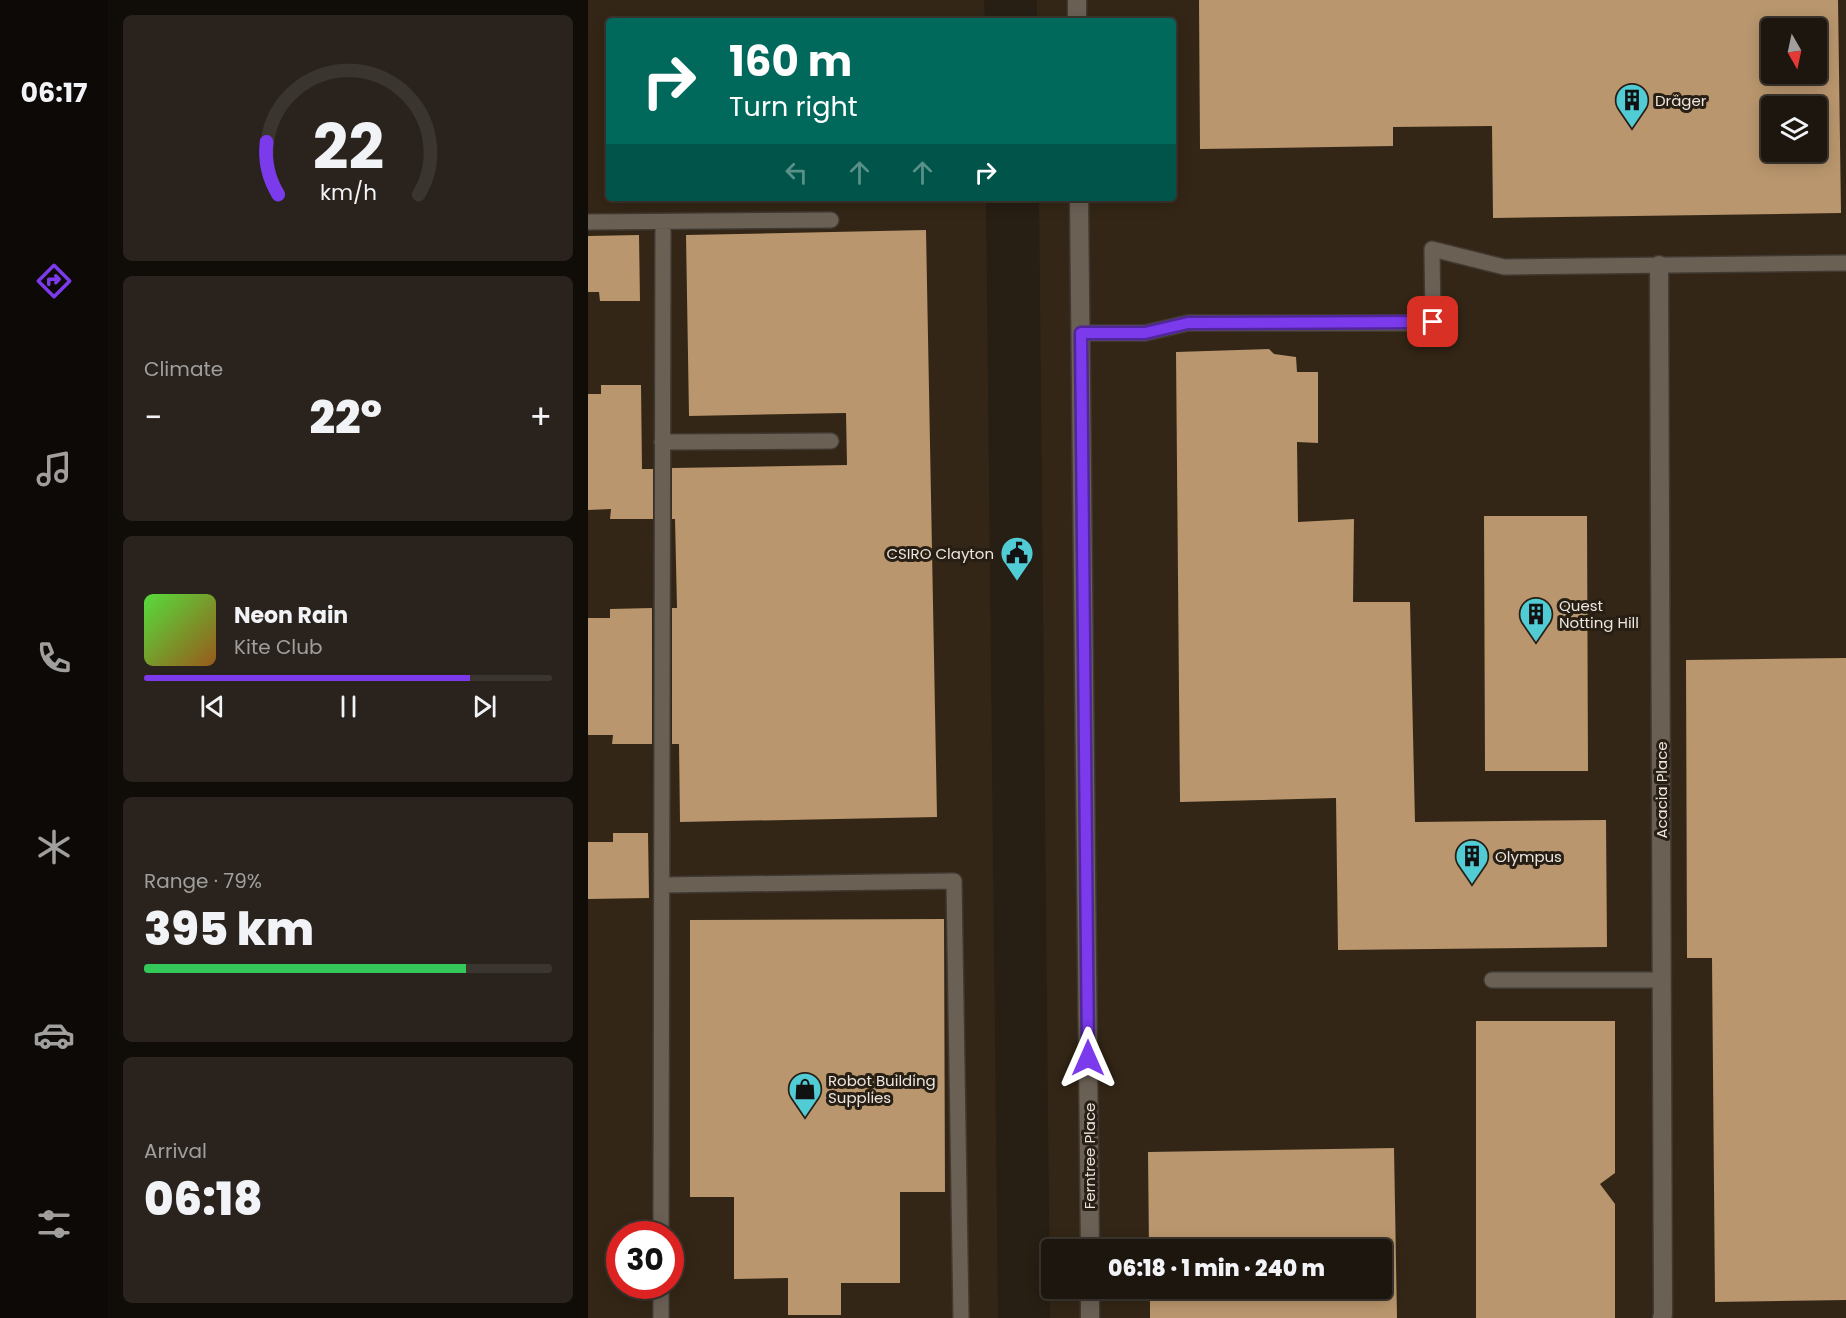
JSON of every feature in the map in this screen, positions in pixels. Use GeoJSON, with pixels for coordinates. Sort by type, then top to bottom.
{"type":"FeatureCollection","features":[{"type":"Feature","properties":{"kind":"street"},"geometry":{"type":"LineString","coordinates":[[1077,0],[1077,18]]}},
{"type":"Feature","properties":{"kind":"street","name":"Ferntree Place"},"geometry":{"type":"LineString","coordinates":[[1079,201],[1090,1239]]}},
{"type":"Feature","properties":{"kind":"street","name":"Acacia Place"},"geometry":{"type":"LineString","coordinates":[[1659,265],[1663,1317]]}},
{"type":"Feature","properties":{"kind":"street"},"geometry":{"type":"LineString","coordinates":[[1090,1299],[1090,1318]]}},
{"type":"Feature","properties":{"kind":"lane"},"geometry":{"type":"LineString","coordinates":[[588,222],[831,220]]}},
{"type":"Feature","properties":{"kind":"lane"},"geometry":{"type":"LineString","coordinates":[[661,1221],[663,222]]}},
{"type":"Feature","properties":{"kind":"lane"},"geometry":{"type":"LineString","coordinates":[[1081,333],[1145,333],[1188,323],[1433,322],[1432,249],[1504,267],[1846,263]]}},
{"type":"Feature","properties":{"kind":"lane"},"geometry":{"type":"LineString","coordinates":[[662,442],[831,441]]}},
{"type":"Feature","properties":{"kind":"lane"},"geometry":{"type":"LineString","coordinates":[[662,885],[954,881],[961,1318]]}},
{"type":"Feature","properties":{"kind":"lane"},"geometry":{"type":"LineString","coordinates":[[1492,980],[1662,980]]}},
{"type":"Feature","properties":{"kind":"lane"},"geometry":{"type":"LineString","coordinates":[[661,1299],[661,1318]]}},
{"type":"Feature","properties":{"kind":"shaded area"},"geometry":{"type":"Polygon","coordinates":[[[588,0],[984,0],[985,18],[606,18],[606,201],[986,201],[998,1318],[588,1318],[588,0]]]}},
{"type":"Feature","properties":{"kind":"shaded area"},"geometry":{"type":"Polygon","coordinates":[[[1037,0],[1846,0],[1846,1318],[1050,1318],[1050,1299],[1392,1299],[1392,1239],[1049,1239],[1039,201],[1176,201],[1176,18],[1037,18],[1037,0]]]}},
{"type":"Feature","properties":{"kind":"building","name":"Dräger"},"geometry":{"type":"Polygon","coordinates":[[[1199,0],[1838,0],[1841,213],[1493,218],[1492,126],[1393,127],[1393,146],[1200,149],[1199,0]]]}},
{"type":"Feature","properties":{"kind":"building"},"geometry":{"type":"Polygon","coordinates":[[[926,230],[937,817],[680,822],[679,744],[672,744],[672,608],[677,608],[675,519],[672,519],[672,468],[847,465],[846,413],[689,416],[686,235],[926,230]]]}},
{"type":"Feature","properties":{"kind":"building"},"geometry":{"type":"Polygon","coordinates":[[[639,235],[640,301],[600,301],[599,292],[588,292],[588,236],[639,235]]]}},
{"type":"Feature","properties":{"kind":"building"},"geometry":{"type":"Polygon","coordinates":[[[1269,349],[1274,354],[1296,357],[1297,372],[1318,372],[1318,443],[1297,442],[1298,522],[1354,519],[1353,602],[1410,602],[1415,822],[1606,820],[1607,947],[1338,950],[1336,798],[1180,802],[1176,352],[1269,349]]]}},
{"type":"Feature","properties":{"kind":"building"},"geometry":{"type":"Polygon","coordinates":[[[601,385],[641,385],[642,469],[653,469],[653,519],[610,519],[611,509],[588,510],[588,394],[601,394],[601,385]]]}},
{"type":"Feature","properties":{"kind":"building","name":"Quest Notting Hill"},"geometry":{"type":"Polygon","coordinates":[[[1484,516],[1587,516],[1588,771],[1485,771],[1484,516]]]}},
{"type":"Feature","properties":{"kind":"building"},"geometry":{"type":"Polygon","coordinates":[[[652,608],[652,744],[612,744],[613,735],[588,735],[588,618],[610,618],[610,609],[652,608]]]}},
{"type":"Feature","properties":{"kind":"building"},"geometry":{"type":"Polygon","coordinates":[[[1846,658],[1846,1300],[1715,1302],[1712,958],[1687,958],[1686,660],[1846,658]]]}},
{"type":"Feature","properties":{"kind":"building"},"geometry":{"type":"Polygon","coordinates":[[[613,833],[648,833],[649,898],[588,899],[588,842],[613,842],[613,833]]]}},
{"type":"Feature","properties":{"kind":"building"},"geometry":{"type":"Polygon","coordinates":[[[944,919],[945,1192],[900,1192],[900,1283],[841,1283],[841,1315],[788,1315],[788,1278],[734,1279],[734,1197],[690,1197],[690,920],[944,919]]]}},
{"type":"Feature","properties":{"kind":"building"},"geometry":{"type":"Polygon","coordinates":[[[1476,1021],[1615,1021],[1615,1173],[1600,1184],[1615,1204],[1615,1318],[1476,1318],[1476,1021]]]}},
{"type":"Feature","properties":{"kind":"building"},"geometry":{"type":"Polygon","coordinates":[[[1394,1148],[1397,1318],[1150,1318],[1150,1299],[1392,1299],[1392,1239],[1149,1239],[1148,1152],[1394,1148]]]}},
{"type":"Feature","properties":{"kind":"place","name":"Dräger"},"geometry":{"type":"Point","coordinates":[1632,129]}},
{"type":"Feature","properties":{"kind":"place","name":"CSIRO Clayton"},"geometry":{"type":"Point","coordinates":[1017,582]}},
{"type":"Feature","properties":{"kind":"place","name":"Quest Notting Hill"},"geometry":{"type":"Point","coordinates":[1536,643]}},
{"type":"Feature","properties":{"kind":"place","name":"Olympus"},"geometry":{"type":"Point","coordinates":[1472,885]}},
{"type":"Feature","properties":{"kind":"place","name":"Robot Building Supplies"},"geometry":{"type":"Point","coordinates":[805,1118]}},
{"type":"Feature","properties":{"kind":"route"},"geometry":{"type":"LineString","coordinates":[[1088,1058],[1081,333],[1145,333],[1188,323],[1433,322]]}}]}
